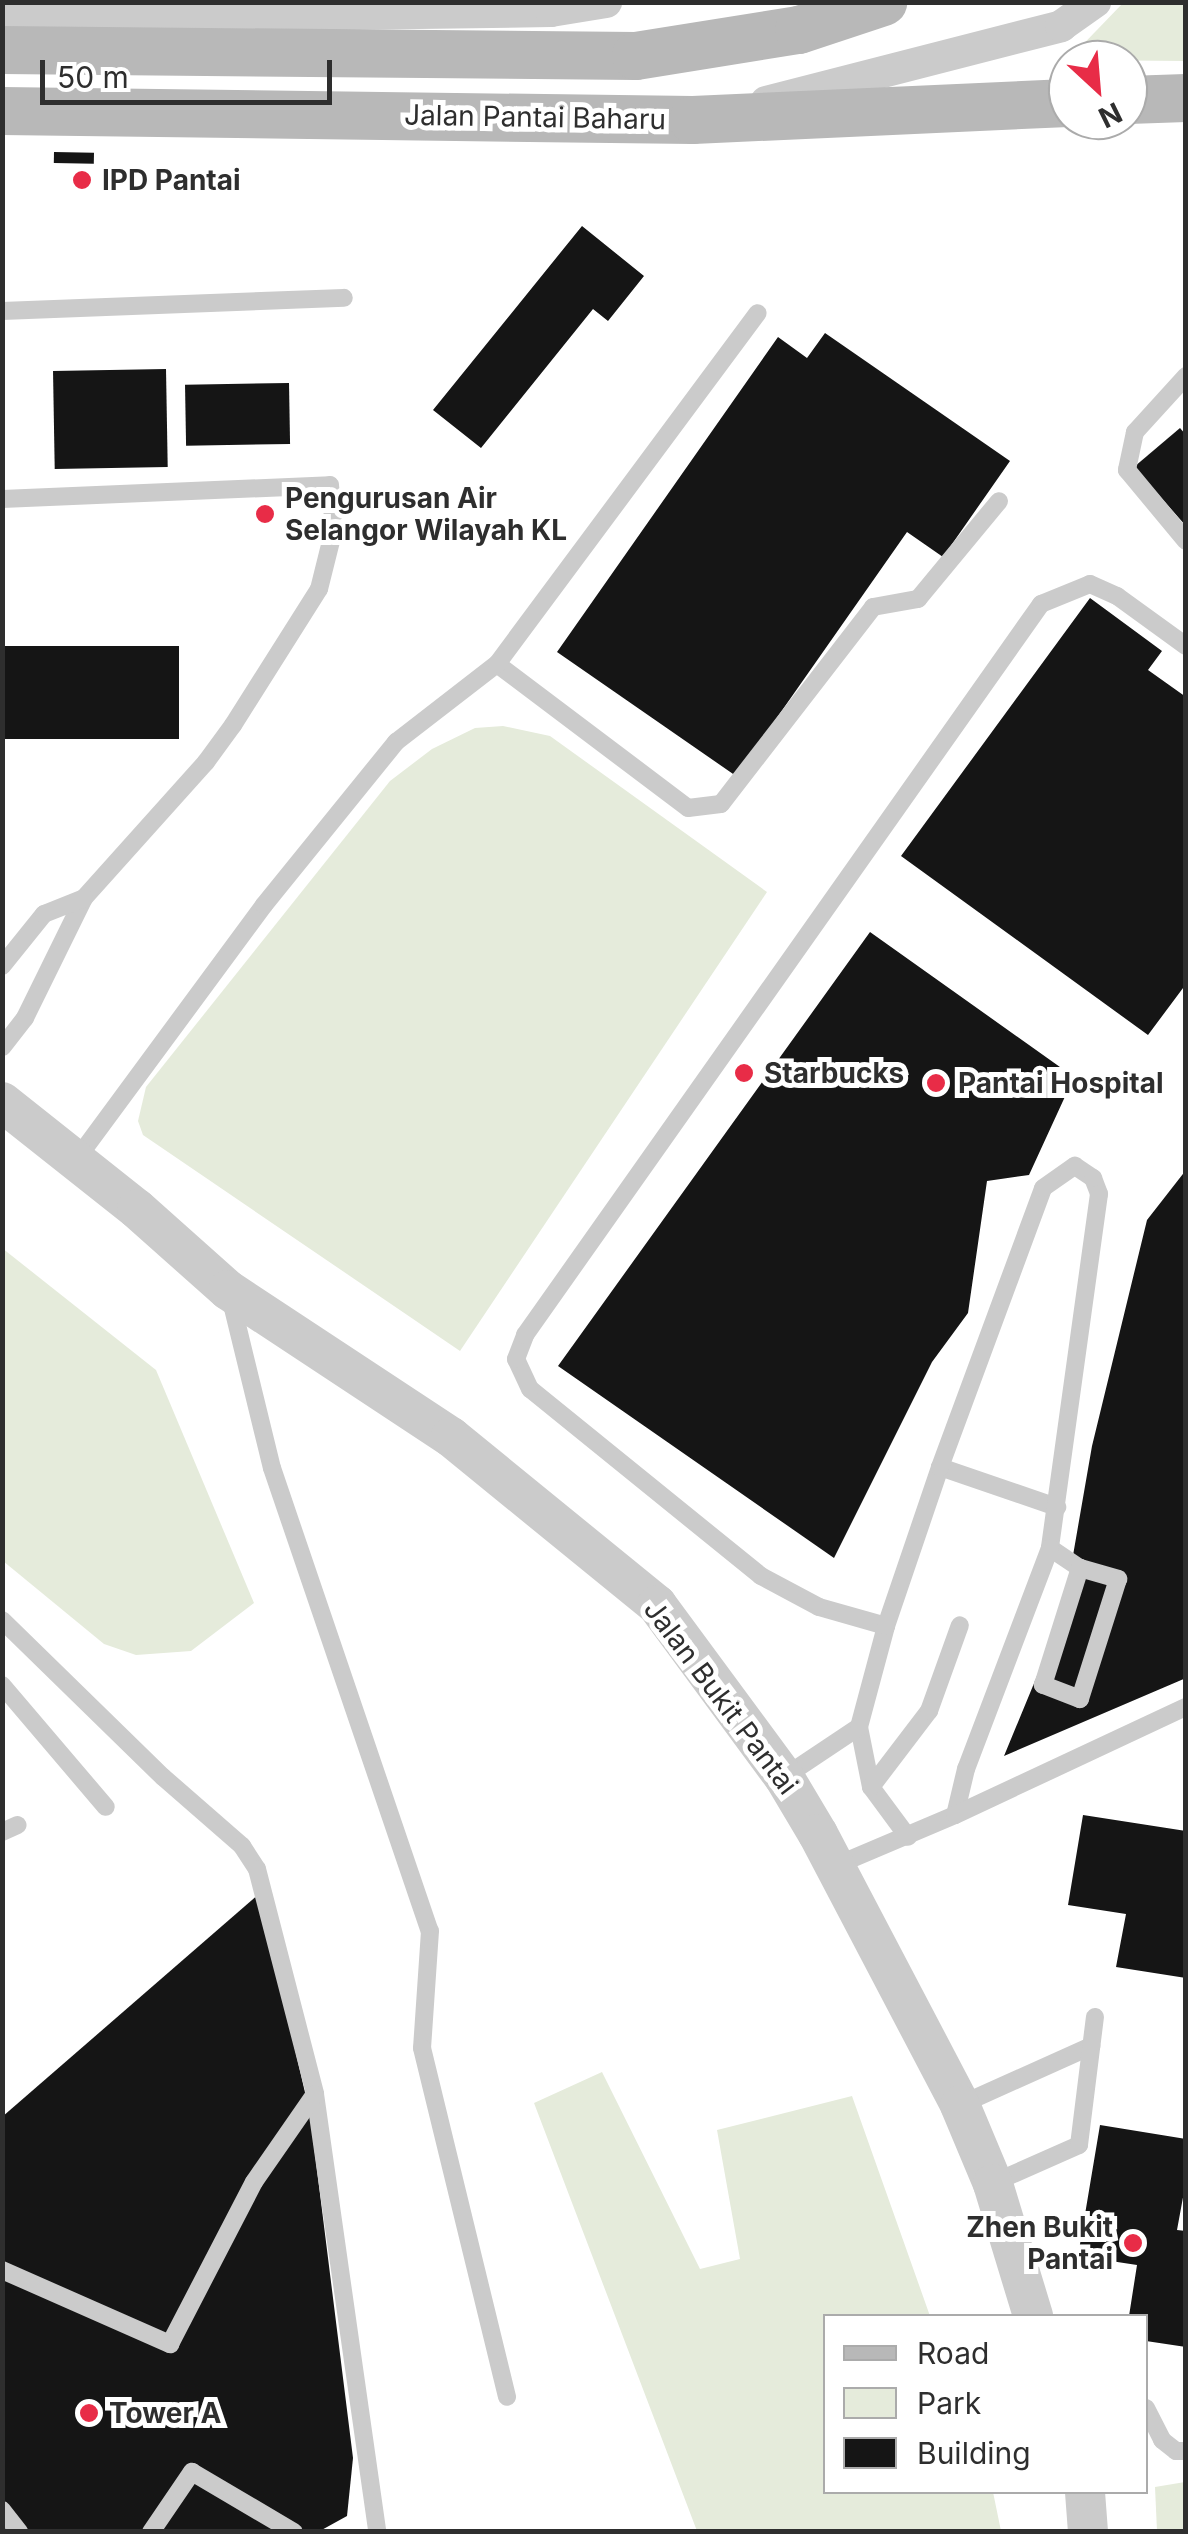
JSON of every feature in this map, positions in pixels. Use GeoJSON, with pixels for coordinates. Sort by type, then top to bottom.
{"type":"FeatureCollection","features":[{"type":"Feature","properties":{"kind":"main road"},"geometry":{"type":"LineString","coordinates":[[19,51],[636,56],[799,30],[883,2]]}},
{"type":"Feature","properties":{"kind":"main road"},"geometry":{"type":"LineString","coordinates":[[1148,99],[1186,98]]}},
{"type":"Feature","properties":{"kind":"main road","name":"Jalan Pantai Baharu"},"geometry":{"type":"LineString","coordinates":[[2,111],[694,120],[1048,104]]}},
{"type":"Feature","properties":{"kind":"street"},"geometry":{"type":"LineString","coordinates":[[2,20],[250,8],[552,11],[606,2]]}},
{"type":"Feature","properties":{"kind":"street"},"geometry":{"type":"LineString","coordinates":[[694,120],[1061,26],[1094,2]]}},
{"type":"Feature","properties":{"kind":"street","name":"Jalan Bukit Pantai"},"geometry":{"type":"LineString","coordinates":[[2,1102],[228,1290],[451,1438],[658,1604],[784,1777],[835,1866],[960,2105],[993,2184],[1033,2314]]}},
{"type":"Feature","properties":{"kind":"street"},"geometry":{"type":"LineString","coordinates":[[1086,2494],[1088,2532]]}},
{"type":"Feature","properties":{"kind":"lane"},"geometry":{"type":"LineString","coordinates":[[2,311],[344,298]]}},
{"type":"Feature","properties":{"kind":"lane"},"geometry":{"type":"LineString","coordinates":[[76,1160],[264,905],[396,742],[497,664],[758,312]]}},
{"type":"Feature","properties":{"kind":"lane"},"geometry":{"type":"LineString","coordinates":[[1186,376],[1135,432],[1127,470],[1186,541]]}},
{"type":"Feature","properties":{"kind":"lane"},"geometry":{"type":"LineString","coordinates":[[2,499],[330,485],[334,529],[319,589],[206,762],[84,898],[25,1018],[2,1048]]}},
{"type":"Feature","properties":{"kind":"lane"},"geometry":{"type":"LineString","coordinates":[[497,664],[688,808],[722,804],[873,607],[918,599],[998,500]]}},
{"type":"Feature","properties":{"kind":"lane"},"geometry":{"type":"LineString","coordinates":[[886,1626],[788,1594],[530,1388],[516,1358],[524,1335],[1041,604],[1090,584],[1116,596],[1186,646]]}},
{"type":"Feature","properties":{"kind":"lane"},"geometry":{"type":"LineString","coordinates":[[2,966],[44,914],[84,898]]}},
{"type":"Feature","properties":{"kind":"lane"},"geometry":{"type":"LineString","coordinates":[[908,1837],[871,1787],[859,1727],[886,1626],[940,1467],[1043,1188],[1062,1171],[1075,1166],[1093,1178],[1099,1194],[1058,1508],[1050,1548],[966,1769],[955,1815]]}},
{"type":"Feature","properties":{"kind":"lane"},"geometry":{"type":"LineString","coordinates":[[228,1290],[272,1468],[430,1932],[422,2048],[507,2397]]}},
{"type":"Feature","properties":{"kind":"lane"},"geometry":{"type":"LineString","coordinates":[[940,1467],[1058,1508]]}},
{"type":"Feature","properties":{"kind":"lane"},"geometry":{"type":"LineString","coordinates":[[1050,1548],[1080,1568],[1118,1580],[1080,1698],[1042,1684],[1080,1568]]}},
{"type":"Feature","properties":{"kind":"lane"},"geometry":{"type":"LineString","coordinates":[[2,1620],[163,1776],[242,1846],[257,1869],[315,2094],[377,2532]]}},
{"type":"Feature","properties":{"kind":"lane"},"geometry":{"type":"LineString","coordinates":[[871,1787],[929,1711],[960,1625]]}},
{"type":"Feature","properties":{"kind":"lane"},"geometry":{"type":"LineString","coordinates":[[2,1685],[106,1806]]}},
{"type":"Feature","properties":{"kind":"lane"},"geometry":{"type":"LineString","coordinates":[[835,1866],[908,1837],[1186,1707]]}},
{"type":"Feature","properties":{"kind":"lane"},"geometry":{"type":"LineString","coordinates":[[784,1777],[859,1727]]}},
{"type":"Feature","properties":{"kind":"lane"},"geometry":{"type":"LineString","coordinates":[[993,2184],[1080,2145],[1095,2017]]}},
{"type":"Feature","properties":{"kind":"lane"},"geometry":{"type":"LineString","coordinates":[[960,2105],[1091,2046]]}},
{"type":"Feature","properties":{"kind":"lane"},"geometry":{"type":"LineString","coordinates":[[2,2270],[170,2344],[254,2182],[315,2094]]}},
{"type":"Feature","properties":{"kind":"lane"},"geometry":{"type":"LineString","coordinates":[[1148,2412],[1162,2440],[1176,2451],[1186,2451]]}},
{"type":"Feature","properties":{"kind":"lane"},"geometry":{"type":"LineString","coordinates":[[151,2532],[192,2472],[294,2532]]}},
{"type":"Feature","properties":{"kind":"lane"},"geometry":{"type":"LineString","coordinates":[[2,2510],[19,2532]]}},
{"type":"Feature","properties":{"kind":"green space"},"geometry":{"type":"Polygon","coordinates":[[[1123,3],[1185,3],[1185,61],[1148,61],[1148,40],[1087,40],[1123,3]]]}},
{"type":"Feature","properties":{"kind":"green space"},"geometry":{"type":"Polygon","coordinates":[[[503,726],[550,736],[767,892],[460,1351],[143,1135],[138,1121],[146,1087],[390,781],[432,749],[475,728],[503,726]]]}},
{"type":"Feature","properties":{"kind":"green space"},"geometry":{"type":"Polygon","coordinates":[[[2,1248],[156,1370],[254,1603],[191,1651],[136,1655],[104,1644],[3,1561],[2,1248]]]}},
{"type":"Feature","properties":{"kind":"green space"},"geometry":{"type":"Polygon","coordinates":[[[602,2072],[700,2269],[740,2259],[717,2130],[852,2096],[929,2314],[823,2314],[823,2494],[993,2494],[1001,2531],[697,2531],[534,2103],[602,2072]]]}},
{"type":"Feature","properties":{"kind":"green space"},"geometry":{"type":"Polygon","coordinates":[[[1185,2482],[1185,2531],[1157,2531],[1155,2487],[1185,2482]]]}},
{"type":"Feature","properties":{"kind":"building"},"geometry":{"type":"Polygon","coordinates":[[[54,152],[94,153],[94,164],[54,163],[54,152]]]}},
{"type":"Feature","properties":{"kind":"building"},"geometry":{"type":"Polygon","coordinates":[[[582,226],[644,276],[608,321],[593,309],[481,448],[433,410],[582,226]]]}},
{"type":"Feature","properties":{"kind":"building"},"geometry":{"type":"Polygon","coordinates":[[[825,333],[1010,461],[943,557],[907,532],[736,776],[557,652],[778,337],[807,358],[825,333]]]}},
{"type":"Feature","properties":{"kind":"building"},"geometry":{"type":"Polygon","coordinates":[[[166,369],[168,467],[55,469],[53,371],[166,369]]]}},
{"type":"Feature","properties":{"kind":"building"},"geometry":{"type":"Polygon","coordinates":[[[289,383],[290,444],[186,446],[185,385],[289,383]]]}},
{"type":"Feature","properties":{"kind":"building"},"geometry":{"type":"Polygon","coordinates":[[[1180,428],[1186,435],[1186,526],[1134,467],[1180,428]]]}},
{"type":"Feature","properties":{"kind":"building"},"geometry":{"type":"Polygon","coordinates":[[[1090,598],[1162,651],[1148,670],[1186,697],[1186,984],[1148,1035],[901,856],[1090,598]]]}},
{"type":"Feature","properties":{"kind":"building"},"geometry":{"type":"Polygon","coordinates":[[[2,646],[179,646],[179,739],[2,739],[2,646]]]}},
{"type":"Feature","properties":{"kind":"building"},"geometry":{"type":"Polygon","coordinates":[[[870,932],[1074,1077],[1029,1175],[987,1181],[968,1313],[932,1362],[834,1558],[558,1366],[870,932]]]}},
{"type":"Feature","properties":{"kind":"building"},"geometry":{"type":"Polygon","coordinates":[[[1186,1170],[1186,1678],[1004,1756],[1063,1613],[1092,1446],[1147,1220],[1186,1170]]]}},
{"type":"Feature","properties":{"kind":"building"},"geometry":{"type":"Polygon","coordinates":[[[1083,1815],[1186,1831],[1186,1978],[1116,1967],[1126,1914],[1068,1905],[1083,1815]]]}},
{"type":"Feature","properties":{"kind":"building"},"geometry":{"type":"Polygon","coordinates":[[[259,1894],[310,2114],[353,2458],[347,2516],[318,2532],[2,2532],[2,2117],[259,1894]]]}},
{"type":"Feature","properties":{"kind":"building","name":"Zhen Bukit Pantai"},"geometry":{"type":"Polygon","coordinates":[[[1100,2125],[1186,2139],[1186,2181],[1177,2230],[1186,2231],[1186,2347],[1148,2341],[1148,2314],[1129,2314],[1137,2265],[1078,2256],[1100,2125]]]}},
{"type":"Feature","properties":{"kind":"place","name":"IPD Pantai"},"geometry":{"type":"Point","coordinates":[82,180]}},
{"type":"Feature","properties":{"kind":"place","name":"Pengurusan Air Selangor Wilayah KL"},"geometry":{"type":"Point","coordinates":[265,514]}},
{"type":"Feature","properties":{"kind":"place","name":"Starbucks"},"geometry":{"type":"Point","coordinates":[744,1073]}},
{"type":"Feature","properties":{"kind":"place","name":"Pantai Hospital"},"geometry":{"type":"Point","coordinates":[936,1083]}},
{"type":"Feature","properties":{"kind":"place","name":"Zhen Bukit Pantai"},"geometry":{"type":"Point","coordinates":[1133,2243]}},
{"type":"Feature","properties":{"kind":"place","name":"Tower A"},"geometry":{"type":"Point","coordinates":[89,2413]}}]}
